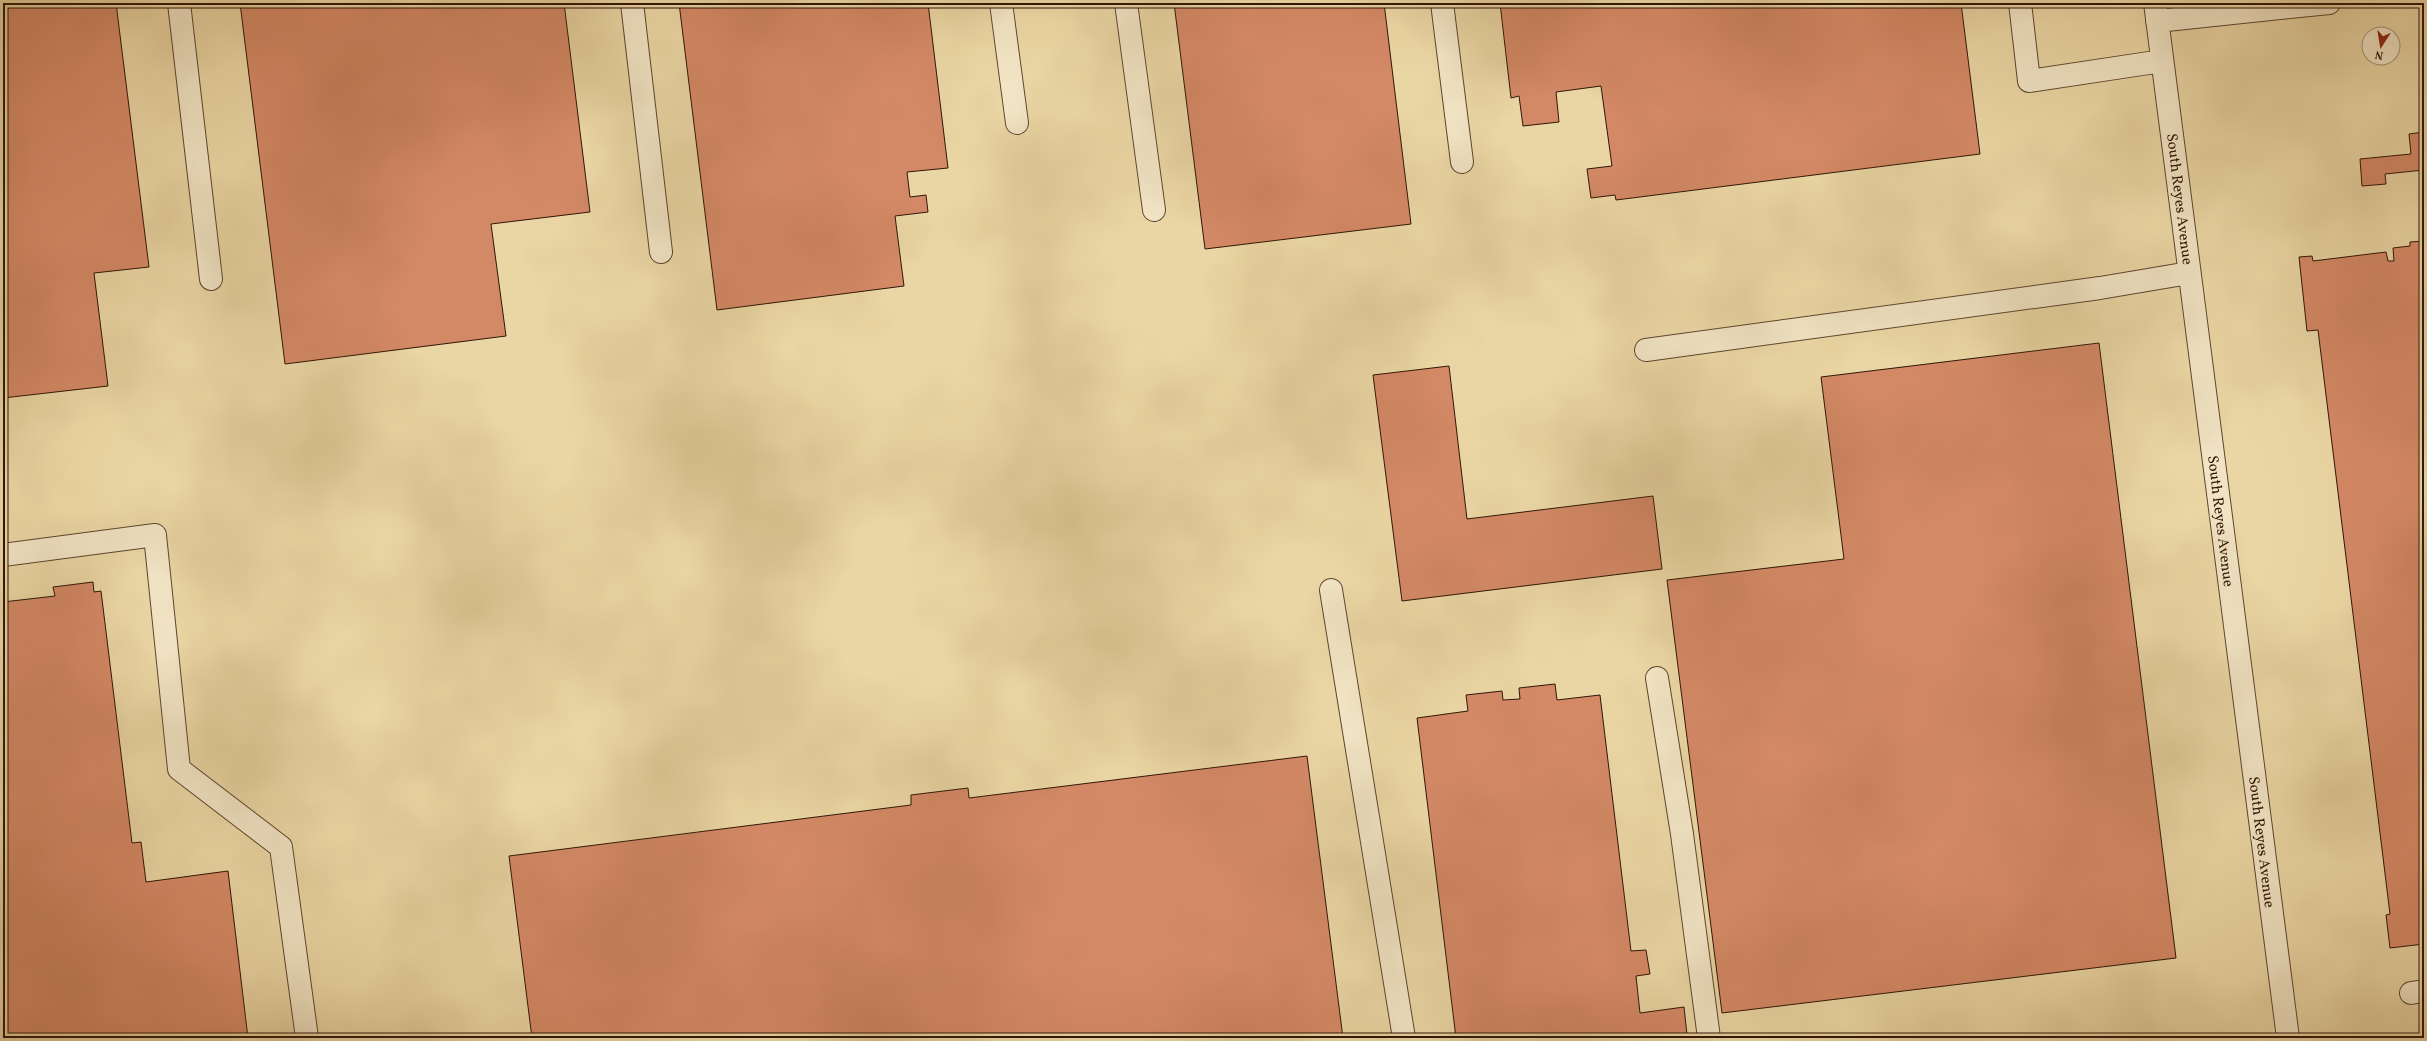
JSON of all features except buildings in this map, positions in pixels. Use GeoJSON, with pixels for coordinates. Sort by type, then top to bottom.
{"type":"FeatureCollection","features":[{"type":"Feature","properties":{"kind":"street"},"geometry":{"type":"LineString","coordinates":[[179,3],[211,279]]}},
{"type":"Feature","properties":{"kind":"street"},"geometry":{"type":"LineString","coordinates":[[632,3],[661,252]]}},
{"type":"Feature","properties":{"kind":"street"},"geometry":{"type":"LineString","coordinates":[[1001,3],[1017,123]]}},
{"type":"Feature","properties":{"kind":"street"},"geometry":{"type":"LineString","coordinates":[[1126,3],[1154,210]]}},
{"type":"Feature","properties":{"kind":"street"},"geometry":{"type":"LineString","coordinates":[[1442,3],[1462,162]]}},
{"type":"Feature","properties":{"kind":"street"},"geometry":{"type":"LineString","coordinates":[[2020,3],[2029,81],[2162,61]]}},
{"type":"Feature","properties":{"kind":"street"},"geometry":{"type":"LineString","coordinates":[[2156,12],[2328,3]]}},
{"type":"Feature","properties":{"kind":"street","name":"South Reyes Avenue"},"geometry":{"type":"LineString","coordinates":[[2156,12],[2288,1038]]}},
{"type":"Feature","properties":{"kind":"street"},"geometry":{"type":"LineString","coordinates":[[1646,350],[2093,289],[2189,273]]}},
{"type":"Feature","properties":{"kind":"street"},"geometry":{"type":"LineString","coordinates":[[3,555],[156,535],[179,769],[281,847],[307,1038]]}},
{"type":"Feature","properties":{"kind":"street"},"geometry":{"type":"LineString","coordinates":[[1331,590],[1404,1038]]}},
{"type":"Feature","properties":{"kind":"street"},"geometry":{"type":"LineString","coordinates":[[1657,678],[1682,834],[1709,1038]]}}]}
